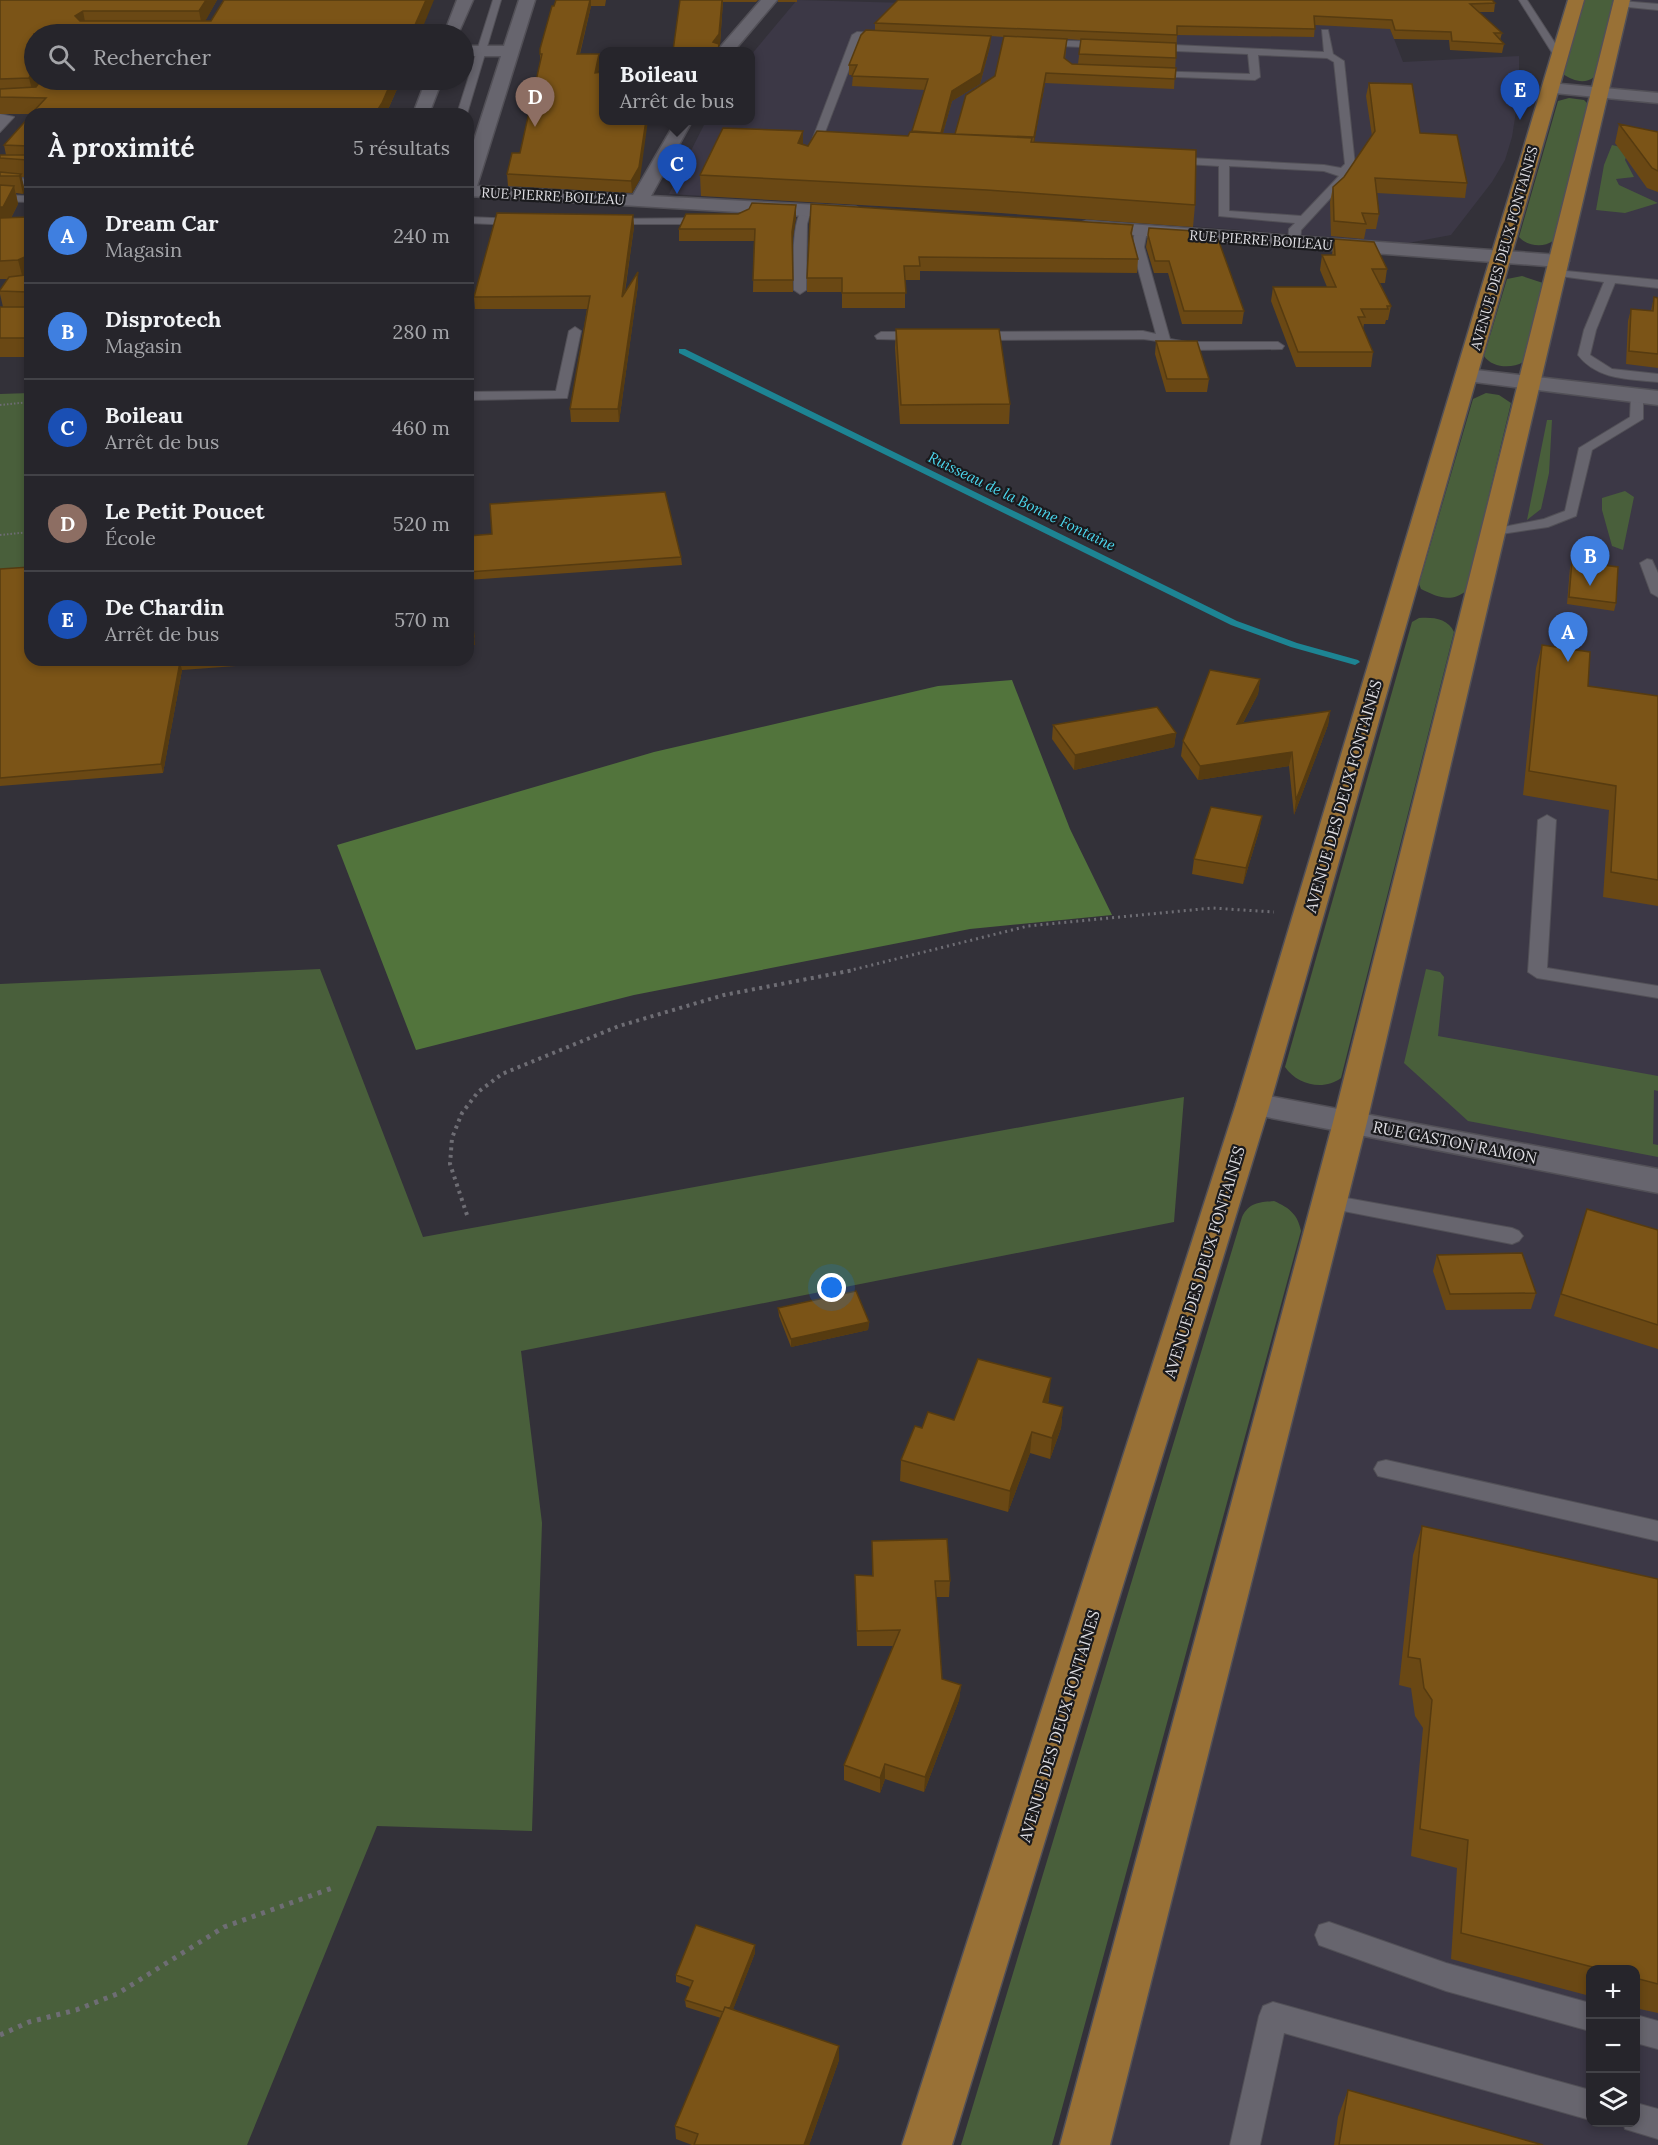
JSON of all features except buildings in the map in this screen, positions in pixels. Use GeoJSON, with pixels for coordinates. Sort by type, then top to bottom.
{"type":"FeatureCollection","features":[{"type":"Feature","properties":{"kind":"main road","name":"AVENUE DES DEUX FONTAINES"},"geometry":{"type":"LineString","coordinates":[[927,2145],[1253,1104],[1576,0]]}},
{"type":"Feature","properties":{"kind":"main road"},"geometry":{"type":"LineString","coordinates":[[1085,2145],[1330,1202],[1622,2]]}},
{"type":"Feature","properties":{"kind":"street"},"geometry":{"type":"LineString","coordinates":[[456,24],[465,0]]}},
{"type":"Feature","properties":{"kind":"street"},"geometry":{"type":"LineString","coordinates":[[474,168],[527,0]]}},
{"type":"Feature","properties":{"kind":"street"},"geometry":{"type":"LineString","coordinates":[[728,47],[769,0]]}},
{"type":"Feature","properties":{"kind":"street"},"geometry":{"type":"LineString","coordinates":[[474,51],[510,51]]}},
{"type":"Feature","properties":{"kind":"street"},"geometry":{"type":"LineString","coordinates":[[1550,88],[1658,98]]}},
{"type":"Feature","properties":{"kind":"street"},"geometry":{"type":"LineString","coordinates":[[423,108],[430,90]]}},
{"type":"Feature","properties":{"kind":"street","name":"RUE PIERRE BOILEAU"},"geometry":{"type":"LineString","coordinates":[[639,201],[681,125]]}},
{"type":"Feature","properties":{"kind":"street"},"geometry":{"type":"LineString","coordinates":[[0,173],[24,175]]}},
{"type":"Feature","properties":{"kind":"street"},"geometry":{"type":"LineString","coordinates":[[0,180],[24,182]]}},
{"type":"Feature","properties":{"kind":"street","name":"RUE PIERRE BOILEAU"},"geometry":{"type":"LineString","coordinates":[[474,191],[639,201],[746,212],[806,210],[872,214]]}},
{"type":"Feature","properties":{"kind":"street","name":"RUE PIERRE BOILEAU"},"geometry":{"type":"LineString","coordinates":[[1067,226],[1500,257],[1558,267]]}},
{"type":"Feature","properties":{"kind":"street","name":"AVENUE DES DEUX FONTAINES"},"geometry":{"type":"LineString","coordinates":[[1467,375],[1648,396]]}},
{"type":"Feature","properties":{"kind":"street","name":"RUE GASTON RAMON"},"geometry":{"type":"LineString","coordinates":[[1253,1104],[1658,1180]]}},
{"type":"Feature","properties":{"kind":"lane"},"geometry":{"type":"LineString","coordinates":[[474,45],[497,0]]}},
{"type":"Feature","properties":{"kind":"lane"},"geometry":{"type":"LineString","coordinates":[[1523,0],[1559,57]]}},
{"type":"Feature","properties":{"kind":"lane"},"geometry":{"type":"LineString","coordinates":[[1622,2],[1658,7]]}},
{"type":"Feature","properties":{"kind":"lane"},"geometry":{"type":"LineString","coordinates":[[1325,32],[1329,55]]}},
{"type":"Feature","properties":{"kind":"lane"},"geometry":{"type":"LineString","coordinates":[[808,154],[816,143],[857,35],[892,37]]}},
{"type":"Feature","properties":{"kind":"lane"},"geometry":{"type":"LineString","coordinates":[[1030,42],[1073,48],[1122,46]]}},
{"type":"Feature","properties":{"kind":"lane"},"geometry":{"type":"LineString","coordinates":[[1146,47],[1329,55],[1339,61],[1350,165],[1343,172]]}},
{"type":"Feature","properties":{"kind":"lane"},"geometry":{"type":"LineString","coordinates":[[1140,72],[1255,77],[1253,52]]}},
{"type":"Feature","properties":{"kind":"lane"},"geometry":{"type":"LineString","coordinates":[[463,108],[465,90]]}},
{"type":"Feature","properties":{"kind":"lane"},"geometry":{"type":"LineString","coordinates":[[0,117],[9,117],[0,129]]}},
{"type":"Feature","properties":{"kind":"lane"},"geometry":{"type":"LineString","coordinates":[[816,143],[840,144]]}},
{"type":"Feature","properties":{"kind":"lane"},"geometry":{"type":"LineString","coordinates":[[1154,159],[1324,168],[1343,172]]}},
{"type":"Feature","properties":{"kind":"lane"},"geometry":{"type":"LineString","coordinates":[[1224,163],[1223,214],[1303,220]]}},
{"type":"Feature","properties":{"kind":"lane"},"geometry":{"type":"LineString","coordinates":[[1294,242],[1295,228],[1345,176],[1343,172]]}},
{"type":"Feature","properties":{"kind":"lane"},"geometry":{"type":"LineString","coordinates":[[0,198],[24,199]]}},
{"type":"Feature","properties":{"kind":"lane"},"geometry":{"type":"LineString","coordinates":[[800,290],[801,224],[806,210]]}},
{"type":"Feature","properties":{"kind":"lane"},"geometry":{"type":"LineString","coordinates":[[474,220],[529,222]]}},
{"type":"Feature","properties":{"kind":"lane"},"geometry":{"type":"LineString","coordinates":[[595,222],[726,221]]}},
{"type":"Feature","properties":{"kind":"lane"},"geometry":{"type":"LineString","coordinates":[[1141,231],[1138,247],[1164,339]]}},
{"type":"Feature","properties":{"kind":"lane"},"geometry":{"type":"LineString","coordinates":[[1558,267],[1608,284],[1658,296]]}},
{"type":"Feature","properties":{"kind":"lane"},"geometry":{"type":"LineString","coordinates":[[1608,284],[1658,284]]}},
{"type":"Feature","properties":{"kind":"lane"},"geometry":{"type":"LineString","coordinates":[[1608,284],[1590,330],[1584,356],[1592,366],[1608,373],[1658,378]]}},
{"type":"Feature","properties":{"kind":"lane"},"geometry":{"type":"LineString","coordinates":[[474,396],[562,395],[575,331]]}},
{"type":"Feature","properties":{"kind":"lane"},"geometry":{"type":"LineString","coordinates":[[960,336],[1143,335],[1187,346],[1278,346]]}},
{"type":"Feature","properties":{"kind":"lane"},"geometry":{"type":"LineString","coordinates":[[881,336],[938,336]]}},
{"type":"Feature","properties":{"kind":"lane"},"geometry":{"type":"LineString","coordinates":[[1492,533],[1548,523],[1571,513],[1586,448],[1636,419],[1648,396]]}},
{"type":"Feature","properties":{"kind":"lane"},"geometry":{"type":"LineString","coordinates":[[1647,563],[1658,593]]}},
{"type":"Feature","properties":{"kind":"lane"},"geometry":{"type":"LineString","coordinates":[[1547,820],[1537,972],[1658,992]]}},
{"type":"Feature","properties":{"kind":"lane"},"geometry":{"type":"LineString","coordinates":[[1330,1202],[1512,1236]]}},
{"type":"Feature","properties":{"kind":"lane"},"geometry":{"type":"LineString","coordinates":[[1386,1469],[1658,1531]]}},
{"type":"Feature","properties":{"kind":"lane"},"geometry":{"type":"LineString","coordinates":[[1329,1935],[1446,1977],[1586,2016]]}},
{"type":"Feature","properties":{"kind":"lane"},"geometry":{"type":"LineString","coordinates":[[1245,2145],[1273,2016],[1586,2104]]}},
{"type":"Feature","properties":{"kind":"lane"},"geometry":{"type":"LineString","coordinates":[[1640,2030],[1658,2035]]}},
{"type":"Feature","properties":{"kind":"lane"},"geometry":{"type":"LineString","coordinates":[[1640,2119],[1658,2124]]}},
{"type":"Feature","properties":{"kind":"path"},"geometry":{"type":"LineString","coordinates":[[0,405],[24,403]]}},
{"type":"Feature","properties":{"kind":"path"},"geometry":{"type":"LineString","coordinates":[[0,535],[24,533]]}},
{"type":"Feature","properties":{"kind":"path"},"geometry":{"type":"LineString","coordinates":[[467,1215],[450,1164],[452,1138],[462,1113],[478,1092],[502,1074],[619,1026],[724,995],[845,973],[905,955],[1028,926],[1212,908],[1308,916]]}},
{"type":"Feature","properties":{"kind":"path"},"geometry":{"type":"LineString","coordinates":[[0,2035],[29,2022],[76,2010],[117,1994],[224,1927],[335,1887]]}},
{"type":"Feature","properties":{"kind":"shaded area"},"geometry":{"type":"Polygon","coordinates":[[[797,0],[1051,7],[1262,0],[1379,0],[1403,62],[1519,56],[1519,92],[1512,137],[1505,160],[1492,182],[1451,235],[1408,243],[1086,218],[669,194],[704,125],[755,125],[755,50],[797,0]]]}},
{"type":"Feature","properties":{"kind":"shaded area"},"geometry":{"type":"Polygon","coordinates":[[[1622,0],[1658,0],[1658,2145],[1085,2145],[1622,0]]]}},
{"type":"Feature","properties":{"kind":"green space"},"geometry":{"type":"Polygon","coordinates":[[[1585,0],[1613,0],[1594,77],[1582,81],[1574,80],[1563,74],[1585,0]]]}},
{"type":"Feature","properties":{"kind":"green space"},"geometry":{"type":"Polygon","coordinates":[[[1569,98],[1584,100],[1588,104],[1553,241],[1545,245],[1531,244],[1519,237],[1558,101],[1569,98]]]}},
{"type":"Feature","properties":{"kind":"green space"},"geometry":{"type":"Polygon","coordinates":[[[1612,145],[1629,149],[1625,160],[1634,177],[1616,179],[1619,185],[1658,203],[1625,213],[1596,210],[1604,165],[1612,145]]]}},
{"type":"Feature","properties":{"kind":"green space"},"geometry":{"type":"Polygon","coordinates":[[[1522,276],[1543,283],[1523,362],[1508,366],[1497,365],[1484,356],[1507,279],[1522,276]]]}},
{"type":"Feature","properties":{"kind":"green space"},"geometry":{"type":"Polygon","coordinates":[[[24,393],[24,574],[0,576],[0,394],[24,393]]]}},
{"type":"Feature","properties":{"kind":"green space"},"geometry":{"type":"Polygon","coordinates":[[[1486,393],[1499,395],[1511,403],[1466,591],[1455,597],[1444,598],[1421,589],[1419,584],[1473,399],[1486,393]]]}},
{"type":"Feature","properties":{"kind":"green space"},"geometry":{"type":"Polygon","coordinates":[[[1547,420],[1552,420],[1549,473],[1541,509],[1527,520],[1547,420]]]}},
{"type":"Feature","properties":{"kind":"green space"},"geometry":{"type":"Polygon","coordinates":[[[1625,491],[1634,497],[1623,550],[1612,546],[1602,510],[1602,498],[1625,491]]]}},
{"type":"Feature","properties":{"kind":"green space"},"geometry":{"type":"Polygon","coordinates":[[[1419,618],[1444,621],[1454,632],[1341,1078],[1327,1084],[1311,1084],[1296,1078],[1285,1067],[1412,622],[1419,618]]]}},
{"type":"Feature","properties":{"kind":"green space"},"geometry":{"type":"Polygon","coordinates":[[[1012,680],[1070,829],[1112,915],[970,929],[634,995],[416,1050],[337,845],[654,752],[938,686],[1012,680]]]}},
{"type":"Feature","properties":{"kind":"green space"},"geometry":{"type":"Polygon","coordinates":[[[320,969],[423,1237],[1184,1097],[1174,1222],[521,1351],[542,1523],[532,1831],[377,1826],[247,2145],[0,2145],[0,984],[320,969]]]}},
{"type":"Feature","properties":{"kind":"green space"},"geometry":{"type":"Polygon","coordinates":[[[1426,969],[1440,972],[1444,977],[1438,1036],[1658,1076],[1658,1091],[1654,1090],[1653,1144],[1658,1145],[1658,1157],[1468,1121],[1404,1063],[1426,969]]]}},
{"type":"Feature","properties":{"kind":"green space"},"geometry":{"type":"Polygon","coordinates":[[[1274,1201],[1285,1206],[1292,1213],[1301,1231],[1052,2145],[961,2145],[1242,1217],[1252,1206],[1274,1201]]]}},
{"type":"Feature","properties":{"kind":"waterway","name":"Ruisseau de la Bonne Fontaine"},"geometry":{"type":"LineString","coordinates":[[682,351],[1234,623],[1294,645],[1355,662]]}},
{"type":"Feature","properties":{"kind":"place","name":"De Chardin"},"geometry":{"type":"Point","coordinates":[1520,120]}},
{"type":"Feature","properties":{"kind":"place","name":"Le Petit Poucet"},"geometry":{"type":"Point","coordinates":[535,127]}},
{"type":"Feature","properties":{"kind":"place","name":"Boileau"},"geometry":{"type":"Point","coordinates":[677,194]}},
{"type":"Feature","properties":{"kind":"place","name":"Disprotech"},"geometry":{"type":"Point","coordinates":[1590,586]}},
{"type":"Feature","properties":{"kind":"place","name":"Dream Car"},"geometry":{"type":"Point","coordinates":[1568,662]}}]}
